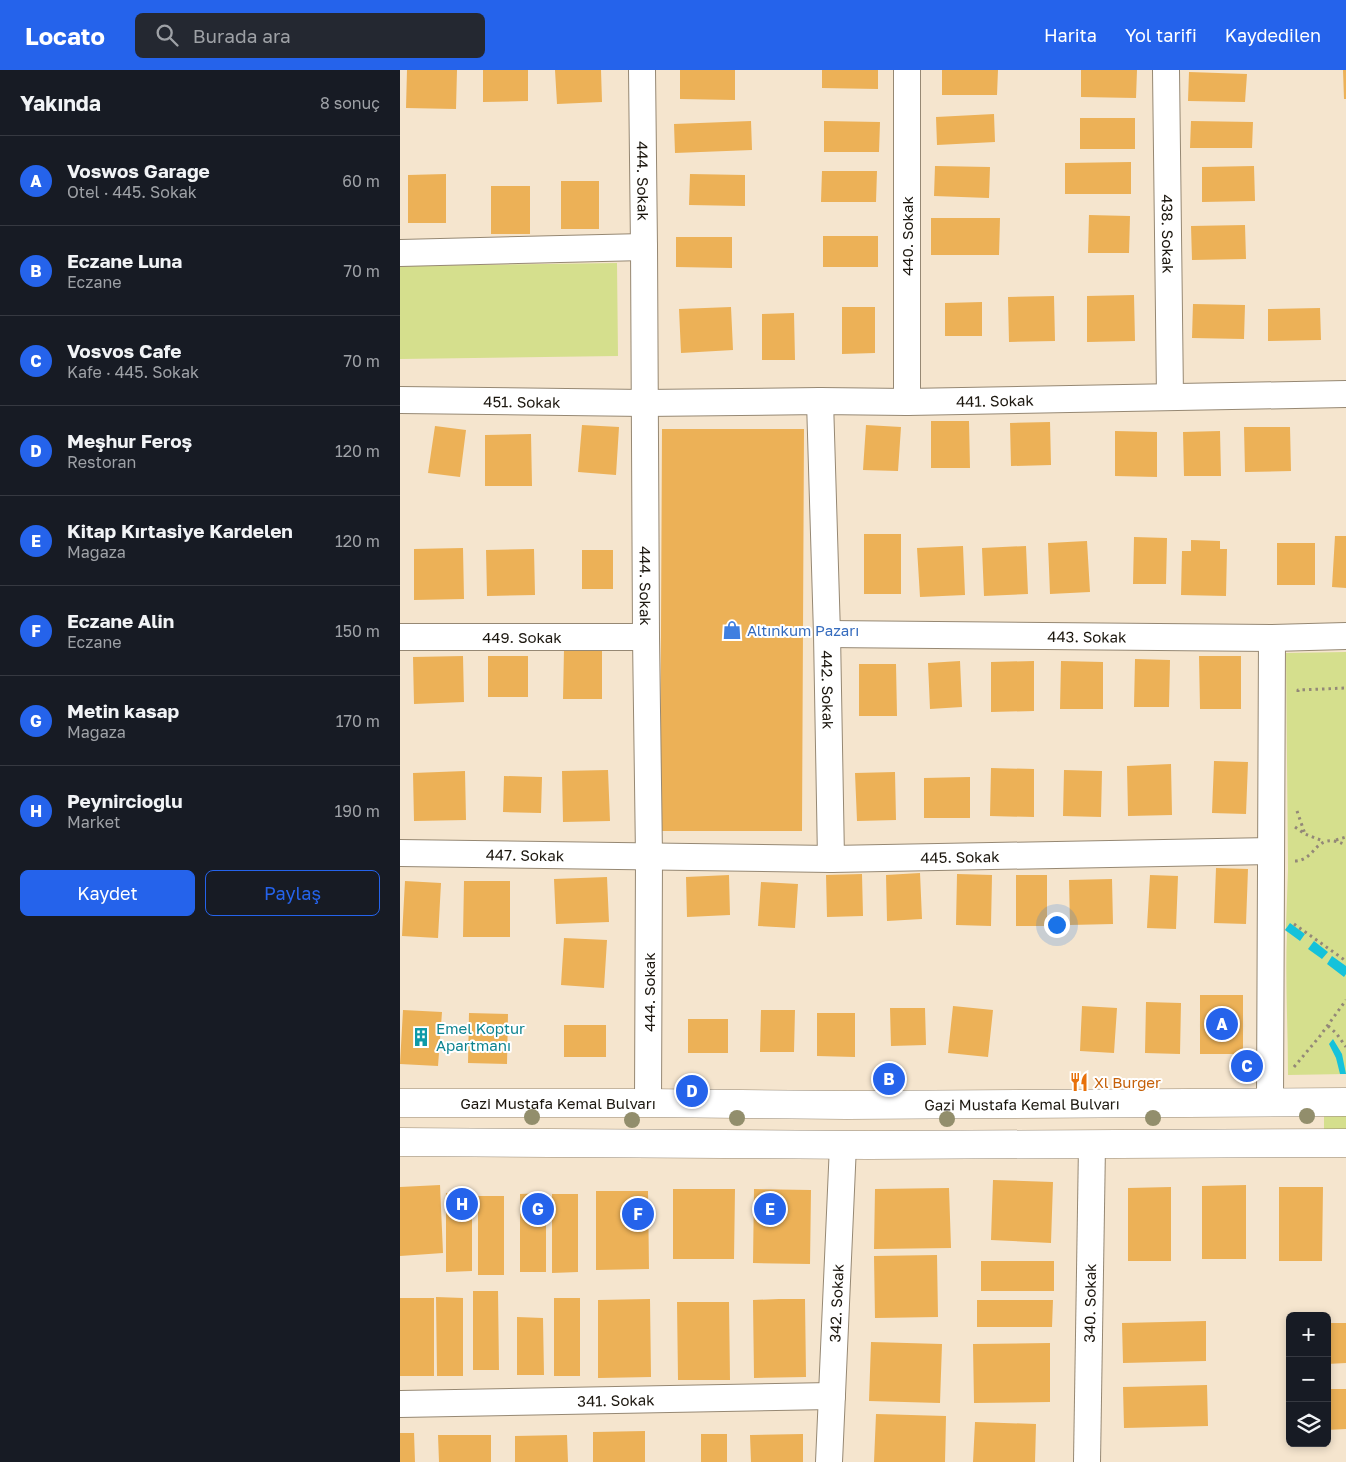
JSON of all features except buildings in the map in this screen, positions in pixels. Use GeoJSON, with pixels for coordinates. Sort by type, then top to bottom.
{"type":"FeatureCollection","features":[{"type":"Feature","properties":{"kind":"main road","name":"Gazi Mustafa Kemal Bulvarı"},"geometry":{"type":"LineString","coordinates":[[400,1103],[855,1105],[1346,1102]]}},
{"type":"Feature","properties":{"kind":"main road"},"geometry":{"type":"LineString","coordinates":[[400,1142],[843,1145],[1346,1143]]}},
{"type":"Feature","properties":{"kind":"street","name":"444. Sokak"},"geometry":{"type":"LineString","coordinates":[[642,70],[649,856],[648,1103]]}},
{"type":"Feature","properties":{"kind":"street","name":"440. Sokak"},"geometry":{"type":"LineString","coordinates":[[907,70],[907,402]]}},
{"type":"Feature","properties":{"kind":"street","name":"438. Sokak"},"geometry":{"type":"LineString","coordinates":[[1166,70],[1170,397]]}},
{"type":"Feature","properties":{"kind":"street"},"geometry":{"type":"LineString","coordinates":[[400,253],[644,247]]}},
{"type":"Feature","properties":{"kind":"street","name":"441. Sokak"},"geometry":{"type":"LineString","coordinates":[[644,403],[907,402],[1346,394]]}},
{"type":"Feature","properties":{"kind":"street","name":"451. Sokak"},"geometry":{"type":"LineString","coordinates":[[400,400],[644,403]]}},
{"type":"Feature","properties":{"kind":"street","name":"442. Sokak"},"geometry":{"type":"LineString","coordinates":[[820,401],[831,859]]}},
{"type":"Feature","properties":{"kind":"street","name":"443. Sokak"},"geometry":{"type":"LineString","coordinates":[[827,634],[1272,638],[1346,636]]}},
{"type":"Feature","properties":{"kind":"street","name":"449. Sokak"},"geometry":{"type":"LineString","coordinates":[[400,637],[646,637]]}},
{"type":"Feature","properties":{"kind":"street"},"geometry":{"type":"LineString","coordinates":[[1270,1102],[1279,856],[1272,638]]}},
{"type":"Feature","properties":{"kind":"street","name":"447. Sokak"},"geometry":{"type":"LineString","coordinates":[[400,853],[649,856]]}},
{"type":"Feature","properties":{"kind":"street","name":"445. Sokak"},"geometry":{"type":"LineString","coordinates":[[649,856],[831,859],[1279,856]]}},
{"type":"Feature","properties":{"kind":"street","name":"342. Sokak"},"geometry":{"type":"LineString","coordinates":[[829,1462],[843,1145]]}},
{"type":"Feature","properties":{"kind":"street","name":"340. Sokak"},"geometry":{"type":"LineString","coordinates":[[1087,1462],[1092,1145]]}},
{"type":"Feature","properties":{"kind":"street","name":"341. Sokak"},"geometry":{"type":"LineString","coordinates":[[400,1404],[832,1396]]}},
{"type":"Feature","properties":{"kind":"path"},"geometry":{"type":"LineString","coordinates":[[1298,698],[1298,690],[1346,688]]}},
{"type":"Feature","properties":{"kind":"path"},"geometry":{"type":"LineString","coordinates":[[1293,826],[1305,834],[1323,841],[1346,837]]}},
{"type":"Feature","properties":{"kind":"path"},"geometry":{"type":"LineString","coordinates":[[1336,840],[1346,845]]}},
{"type":"Feature","properties":{"kind":"path"},"geometry":{"type":"LineString","coordinates":[[1279,856],[1299,861],[1310,854],[1323,841]]}},
{"type":"Feature","properties":{"kind":"path"},"geometry":{"type":"LineString","coordinates":[[1294,923],[1346,961]]}},
{"type":"Feature","properties":{"kind":"path"},"geometry":{"type":"LineString","coordinates":[[1293,1068],[1328,1026],[1346,1000]]}},
{"type":"Feature","properties":{"kind":"path"},"geometry":{"type":"LineString","coordinates":[[1328,1026],[1346,1046]]}},
{"type":"Feature","properties":{"kind":"green space"},"geometry":{"type":"Polygon","coordinates":[[[617,263],[618,356],[400,359],[400,266],[617,263]]]}},
{"type":"Feature","properties":{"kind":"green space"},"geometry":{"type":"Polygon","coordinates":[[[1346,652],[1346,1074],[1288,1075],[1287,932],[1285,930],[1288,869],[1286,653],[1346,652]]]}},
{"type":"Feature","properties":{"kind":"green space"},"geometry":{"type":"Polygon","coordinates":[[[1324,1116],[1346,1116],[1346,1131],[1324,1131],[1324,1116]]]}},
{"type":"Feature","properties":{"kind":"water"},"geometry":{"type":"Polygon","coordinates":[[[1290,923],[1305,934],[1300,941],[1285,930],[1290,923]]]}},
{"type":"Feature","properties":{"kind":"water"},"geometry":{"type":"Polygon","coordinates":[[[1314,941],[1328,952],[1322,959],[1308,949],[1314,941]]]}},
{"type":"Feature","properties":{"kind":"water"},"geometry":{"type":"Polygon","coordinates":[[[1332,956],[1346,966],[1344,977],[1327,964],[1332,956]]]}},
{"type":"Feature","properties":{"kind":"water"},"geometry":{"type":"Polygon","coordinates":[[[1333,1039],[1342,1054],[1346,1074],[1340,1074],[1336,1058],[1329,1044],[1333,1039]]]}},
{"type":"Feature","properties":{"kind":"place","name":"Altınkum Pazarı"},"geometry":{"type":"Point","coordinates":[732,630]}},
{"type":"Feature","properties":{"kind":"place","name":"Voswos Garage"},"geometry":{"type":"Point","coordinates":[1222,1024]}},
{"type":"Feature","properties":{"kind":"place","name":"Emel Koptur Apartmanı"},"geometry":{"type":"Point","coordinates":[421,1037]}},
{"type":"Feature","properties":{"kind":"place","name":"Vosvos Cafe"},"geometry":{"type":"Point","coordinates":[1247,1066]}},
{"type":"Feature","properties":{"kind":"place","name":"Eczane Luna"},"geometry":{"type":"Point","coordinates":[889,1079]}},
{"type":"Feature","properties":{"kind":"place","name":"Xl Burger"},"geometry":{"type":"Point","coordinates":[1079,1082]}},
{"type":"Feature","properties":{"kind":"place","name":"Meşhur Feroş"},"geometry":{"type":"Point","coordinates":[692,1091]}},
{"type":"Feature","properties":{"kind":"place","name":"Peynircioğlu"},"geometry":{"type":"Point","coordinates":[462,1204]}},
{"type":"Feature","properties":{"kind":"place","name":"Metin kasap"},"geometry":{"type":"Point","coordinates":[538,1209]}},
{"type":"Feature","properties":{"kind":"place","name":"Kitap Kırtasiye Kardelen"},"geometry":{"type":"Point","coordinates":[770,1209]}},
{"type":"Feature","properties":{"kind":"place","name":"Eczane Alin"},"geometry":{"type":"Point","coordinates":[638,1214]}}]}
